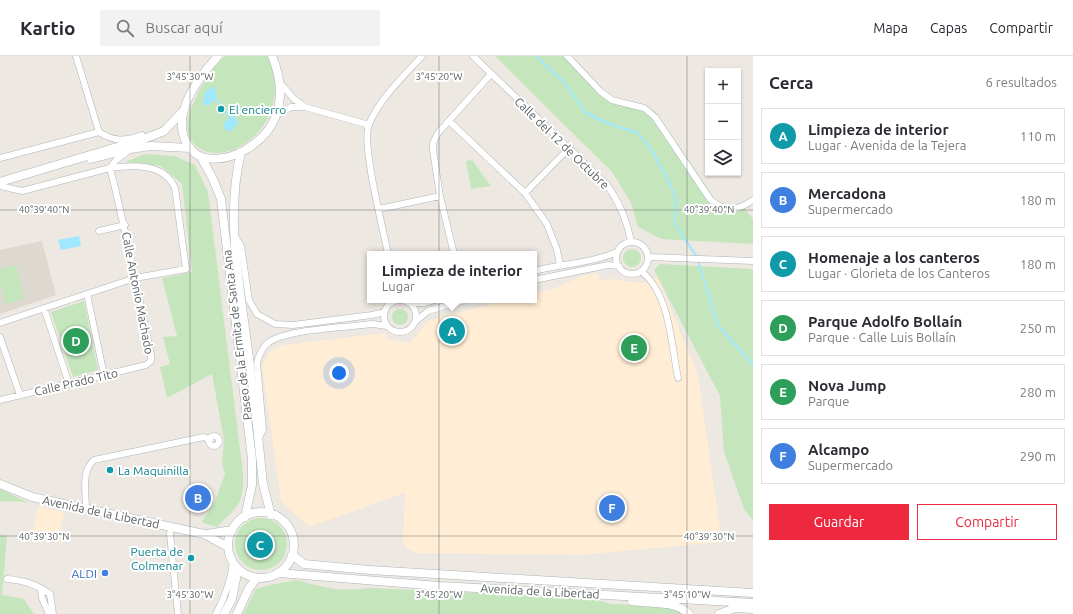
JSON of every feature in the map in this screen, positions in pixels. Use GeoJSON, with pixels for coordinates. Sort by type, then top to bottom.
{"type":"FeatureCollection","features":[{"type":"Feature","properties":{"kind":"main road"},"geometry":{"type":"LineString","coordinates":[[218,56],[207,68],[193,89],[184,110],[182,129],[184,140],[190,148],[201,157],[221,158],[241,152],[263,136],[276,115],[280,98],[280,83],[276,58]]}},
{"type":"Feature","properties":{"kind":"main road"},"geometry":{"type":"LineString","coordinates":[[0,182],[69,162],[164,131],[184,110]]}},
{"type":"Feature","properties":{"kind":"main road"},"geometry":{"type":"LineString","coordinates":[[69,162],[96,158],[130,149],[151,146],[190,148]]}},
{"type":"Feature","properties":{"kind":"main road","name":"Paseo de la Ermita de Santa Ana"},"geometry":{"type":"LineString","coordinates":[[241,152],[235,176],[233,195],[234,235],[263,484],[271,514]]}},
{"type":"Feature","properties":{"kind":"main road","name":"Paseo de la Ermita de Santa Ana"},"geometry":{"type":"LineString","coordinates":[[201,157],[213,179],[220,199],[228,262],[252,459],[252,485],[245,517]]}},
{"type":"Feature","properties":{"kind":"main road","name":"Avenida de la Libertad"},"geometry":{"type":"LineString","coordinates":[[1,484],[28,496],[204,534],[219,534],[232,530]]}},
{"type":"Feature","properties":{"kind":"main road"},"geometry":{"type":"LineString","coordinates":[[258,513],[271,514],[285,523],[290,530],[293,538],[292,555],[285,568],[279,573],[268,577],[257,578],[244,573],[236,566],[228,547],[232,530],[238,522],[245,517],[258,513]]}},
{"type":"Feature","properties":{"kind":"main road","name":"Avenida de la Libertad"},"geometry":{"type":"LineString","coordinates":[[204,534],[228,547]]}},
{"type":"Feature","properties":{"kind":"main road","name":"Avenida de la Libertad"},"geometry":{"type":"LineString","coordinates":[[292,555],[304,564],[370,570],[753,592]]}},
{"type":"Feature","properties":{"kind":"main road"},"geometry":{"type":"LineString","coordinates":[[224,614],[232,599],[236,566]]}},
{"type":"Feature","properties":{"kind":"main road","name":"Avenida de la Libertad"},"geometry":{"type":"LineString","coordinates":[[279,573],[439,586],[753,603]]}},
{"type":"Feature","properties":{"kind":"main road"},"geometry":{"type":"LineString","coordinates":[[236,614],[249,588],[257,578]]}},
{"type":"Feature","properties":{"kind":"main road"},"geometry":{"type":"LineString","coordinates":[[598,594],[633,601],[670,604],[679,607],[688,614]]}},
{"type":"Feature","properties":{"kind":"main road"},"geometry":{"type":"LineString","coordinates":[[719,614],[735,608],[753,609]]}},
{"type":"Feature","properties":{"kind":"street"},"geometry":{"type":"LineString","coordinates":[[76,56],[99,132],[109,139],[120,140],[164,131]]}},
{"type":"Feature","properties":{"kind":"street"},"geometry":{"type":"LineString","coordinates":[[387,251],[367,141],[369,125],[385,95],[422,56]]}},
{"type":"Feature","properties":{"kind":"street","name":"Calle del 12 de Octubre"},"geometry":{"type":"LineString","coordinates":[[473,56],[607,185],[618,199],[624,214],[631,242]]}},
{"type":"Feature","properties":{"kind":"street"},"geometry":{"type":"LineString","coordinates":[[567,56],[601,92],[612,100],[644,108],[655,117],[710,200],[719,207],[731,211],[743,207],[753,200]]}},
{"type":"Feature","properties":{"kind":"street"},"geometry":{"type":"LineString","coordinates":[[453,251],[440,196],[432,143],[438,133],[491,74]]}},
{"type":"Feature","properties":{"kind":"street"},"geometry":{"type":"LineString","coordinates":[[280,83],[294,99],[305,107]]}},
{"type":"Feature","properties":{"kind":"street"},"geometry":{"type":"LineString","coordinates":[[276,115],[291,108],[305,107],[369,125]]}},
{"type":"Feature","properties":{"kind":"street"},"geometry":{"type":"LineString","coordinates":[[449,121],[525,193],[547,224],[557,250],[560,265]]}},
{"type":"Feature","properties":{"kind":"street"},"geometry":{"type":"LineString","coordinates":[[0,158],[99,132]]}},
{"type":"Feature","properties":{"kind":"street"},"geometry":{"type":"LineString","coordinates":[[525,193],[569,148]]}},
{"type":"Feature","properties":{"kind":"street"},"geometry":{"type":"LineString","coordinates":[[110,168],[116,160],[130,149]]}},
{"type":"Feature","properties":{"kind":"street"},"geometry":{"type":"LineString","coordinates":[[0,186],[22,191],[122,166],[148,167],[158,170],[172,180],[175,188],[186,269],[135,278],[0,323]]}},
{"type":"Feature","properties":{"kind":"street","name":"Calle Antonio Machado"},"geometry":{"type":"LineString","coordinates":[[110,168],[125,225],[151,361]]}},
{"type":"Feature","properties":{"kind":"street"},"geometry":{"type":"LineString","coordinates":[[379,209],[440,196]]}},
{"type":"Feature","properties":{"kind":"street","name":"Calle Antonio Machado"},"geometry":{"type":"LineString","coordinates":[[99,231],[125,225]]}},
{"type":"Feature","properties":{"kind":"street"},"geometry":{"type":"LineString","coordinates":[[234,235],[241,246],[249,300],[252,308],[265,320],[275,324],[293,325],[385,312]]}},
{"type":"Feature","properties":{"kind":"street"},"geometry":{"type":"LineString","coordinates":[[537,270],[607,256],[617,252],[624,244],[631,242],[637,242],[644,247],[648,257],[647,264],[641,271],[632,274],[627,273],[619,266],[617,261],[617,252]]}},
{"type":"Feature","properties":{"kind":"street"},"geometry":{"type":"LineString","coordinates":[[648,257],[682,257],[753,261]]}},
{"type":"Feature","properties":{"kind":"street"},"geometry":{"type":"LineString","coordinates":[[537,279],[608,265],[619,266]]}},
{"type":"Feature","properties":{"kind":"street"},"geometry":{"type":"LineString","coordinates":[[641,271],[652,280],[663,302],[678,378]]}},
{"type":"Feature","properties":{"kind":"street"},"geometry":{"type":"LineString","coordinates":[[87,294],[104,375]]}},
{"type":"Feature","properties":{"kind":"street"},"geometry":{"type":"LineString","coordinates":[[387,326],[385,312],[389,305],[392,303]]}},
{"type":"Feature","properties":{"kind":"street"},"geometry":{"type":"LineString","coordinates":[[407,303],[426,303]]}},
{"type":"Feature","properties":{"kind":"street"},"geometry":{"type":"LineString","coordinates":[[258,440],[263,430],[256,363],[259,354],[268,343],[286,334],[373,324],[387,326],[396,332],[404,332],[411,328],[416,320],[428,311],[456,303]]}},
{"type":"Feature","properties":{"kind":"street"},"geometry":{"type":"LineString","coordinates":[[410,304],[415,311],[416,320]]}},
{"type":"Feature","properties":{"kind":"street"},"geometry":{"type":"LineString","coordinates":[[44,308],[69,384]]}},
{"type":"Feature","properties":{"kind":"street"},"geometry":{"type":"LineString","coordinates":[[0,337],[20,395]]}},
{"type":"Feature","properties":{"kind":"street","name":"Calle Prado Tito"},"geometry":{"type":"LineString","coordinates":[[0,400],[146,365],[151,361]]}},
{"type":"Feature","properties":{"kind":"street"},"geometry":{"type":"LineString","coordinates":[[86,508],[85,472],[88,465],[94,460],[204,437],[210,440]]}},
{"type":"Feature","properties":{"kind":"street"},"geometry":{"type":"LineString","coordinates":[[171,527],[170,534],[178,614]]}},
{"type":"Feature","properties":{"kind":"street"},"geometry":{"type":"LineString","coordinates":[[216,614],[225,597],[236,566]]}},
{"type":"Feature","properties":{"kind":"street"},"geometry":{"type":"LineString","coordinates":[[7,579],[26,581],[50,594],[53,614]]}},
{"type":"Feature","properties":{"kind":"street"},"geometry":{"type":"LineString","coordinates":[[41,590],[42,598],[49,614]]}},
{"type":"Feature","properties":{"kind":"shaded area"},"geometry":{"type":"Polygon","coordinates":[[[42,241],[56,295],[0,314],[0,250],[42,241]]]}},
{"type":"Feature","properties":{"kind":"shaded area"},"geometry":{"type":"Polygon","coordinates":[[[598,273],[600,280],[610,279],[641,283],[658,278],[698,375],[722,542],[580,555],[417,553],[406,549],[403,541],[405,493],[309,527],[281,501],[262,366],[268,353],[283,345],[385,333],[387,339],[410,343],[428,321],[494,303],[537,303],[537,292],[555,288],[582,276],[598,273]]]}},
{"type":"Feature","properties":{"kind":"shaded area"},"geometry":{"type":"Polygon","coordinates":[[[38,507],[64,512],[59,536],[62,537],[61,542],[32,535],[38,507]]]}},
{"type":"Feature","properties":{"kind":"green space"},"geometry":{"type":"Polygon","coordinates":[[[225,56],[267,56],[273,71],[275,87],[273,103],[268,118],[260,131],[248,142],[234,149],[218,153],[200,149],[194,144],[188,134],[188,117],[201,87],[214,67],[225,56]]]}},
{"type":"Feature","properties":{"kind":"green space"},"geometry":{"type":"Polygon","coordinates":[[[495,56],[567,56],[608,97],[655,111],[717,202],[743,207],[753,219],[753,244],[661,239],[638,227],[631,203],[613,173],[495,56]]]}},
{"type":"Feature","properties":{"kind":"green space"},"geometry":{"type":"Polygon","coordinates":[[[145,154],[175,156],[195,165],[208,192],[243,473],[241,498],[235,509],[217,527],[203,523],[202,521],[214,504],[225,474],[222,464],[224,440],[212,374],[167,398],[160,367],[170,364],[163,337],[177,336],[162,278],[192,272],[182,184],[161,166],[125,162],[145,154]]]}},
{"type":"Feature","properties":{"kind":"green space"},"geometry":{"type":"Polygon","coordinates":[[[472,160],[491,186],[471,189],[466,161],[472,160]]]}},
{"type":"Feature","properties":{"kind":"green space"},"geometry":{"type":"Polygon","coordinates":[[[632,249],[638,252],[641,258],[638,264],[632,267],[626,264],[623,258],[626,252],[632,249]]]}},
{"type":"Feature","properties":{"kind":"green space"},"geometry":{"type":"Polygon","coordinates":[[[660,264],[753,269],[753,521],[744,509],[724,452],[720,396],[654,270],[660,264]]]}},
{"type":"Feature","properties":{"kind":"green space"},"geometry":{"type":"Polygon","coordinates":[[[16,265],[24,299],[5,304],[0,281],[0,269],[16,265]]]}},
{"type":"Feature","properties":{"kind":"green space"},"geometry":{"type":"Polygon","coordinates":[[[84,301],[98,370],[73,377],[51,312],[84,301]]]}},
{"type":"Feature","properties":{"kind":"green space"},"geometry":{"type":"Polygon","coordinates":[[[397,309],[403,309],[408,314],[406,323],[403,325],[397,325],[392,320],[392,314],[397,309]]]}},
{"type":"Feature","properties":{"kind":"green space"},"geometry":{"type":"Polygon","coordinates":[[[0,489],[27,502],[0,501],[0,489]]]}},
{"type":"Feature","properties":{"kind":"green space"},"geometry":{"type":"Polygon","coordinates":[[[261,518],[275,522],[283,530],[287,544],[283,558],[275,566],[261,570],[247,566],[239,558],[235,544],[239,530],[247,522],[261,518]]]}},
{"type":"Feature","properties":{"kind":"green space"},"geometry":{"type":"Polygon","coordinates":[[[0,535],[7,536],[2,595],[24,599],[34,614],[0,614],[0,535]]]}},
{"type":"Feature","properties":{"kind":"green space"},"geometry":{"type":"Polygon","coordinates":[[[297,580],[325,587],[351,590],[370,588],[591,598],[611,604],[666,606],[684,614],[243,614],[256,589],[297,580]]]}},
{"type":"Feature","properties":{"kind":"water"},"geometry":{"type":"Polygon","coordinates":[[[215,86],[216,97],[230,117],[234,116],[237,119],[238,123],[231,131],[227,131],[224,128],[224,123],[229,118],[215,99],[209,105],[205,105],[203,103],[205,92],[215,86]]]}},
{"type":"Feature","properties":{"kind":"water"},"geometry":{"type":"Polygon","coordinates":[[[79,236],[81,246],[61,250],[58,240],[79,236]]]}},
{"type":"Feature","properties":{"kind":"waterway"},"geometry":{"type":"LineString","coordinates":[[536,56],[566,84],[585,112],[607,123],[638,133],[653,152],[671,186],[676,200],[675,224],[697,257]]}},
{"type":"Feature","properties":{"kind":"waterway"},"geometry":{"type":"LineString","coordinates":[[698,261],[718,325],[753,365]]}},
{"type":"Feature","properties":{"kind":"place","name":"El encierro"},"geometry":{"type":"Point","coordinates":[221,109]}},
{"type":"Feature","properties":{"kind":"place","name":"Limpieza de interior"},"geometry":{"type":"Point","coordinates":[452,331]}},
{"type":"Feature","properties":{"kind":"place","name":"Parque Adolfo Bollaín"},"geometry":{"type":"Point","coordinates":[76,341]}},
{"type":"Feature","properties":{"kind":"place","name":"Nova Jump"},"geometry":{"type":"Point","coordinates":[634,348]}},
{"type":"Feature","properties":{"kind":"place","name":"La Maquinilla"},"geometry":{"type":"Point","coordinates":[110,470]}},
{"type":"Feature","properties":{"kind":"place","name":"Mercadona"},"geometry":{"type":"Point","coordinates":[198,498]}},
{"type":"Feature","properties":{"kind":"place","name":"Alcampo"},"geometry":{"type":"Point","coordinates":[612,508]}},
{"type":"Feature","properties":{"kind":"place","name":"Homenaje a los canteros"},"geometry":{"type":"Point","coordinates":[260,545]}},
{"type":"Feature","properties":{"kind":"place","name":"Puerta de Colmenar"},"geometry":{"type":"Point","coordinates":[191,558]}},
{"type":"Feature","properties":{"kind":"place","name":"ALDI"},"geometry":{"type":"Point","coordinates":[105,573]}}]}
